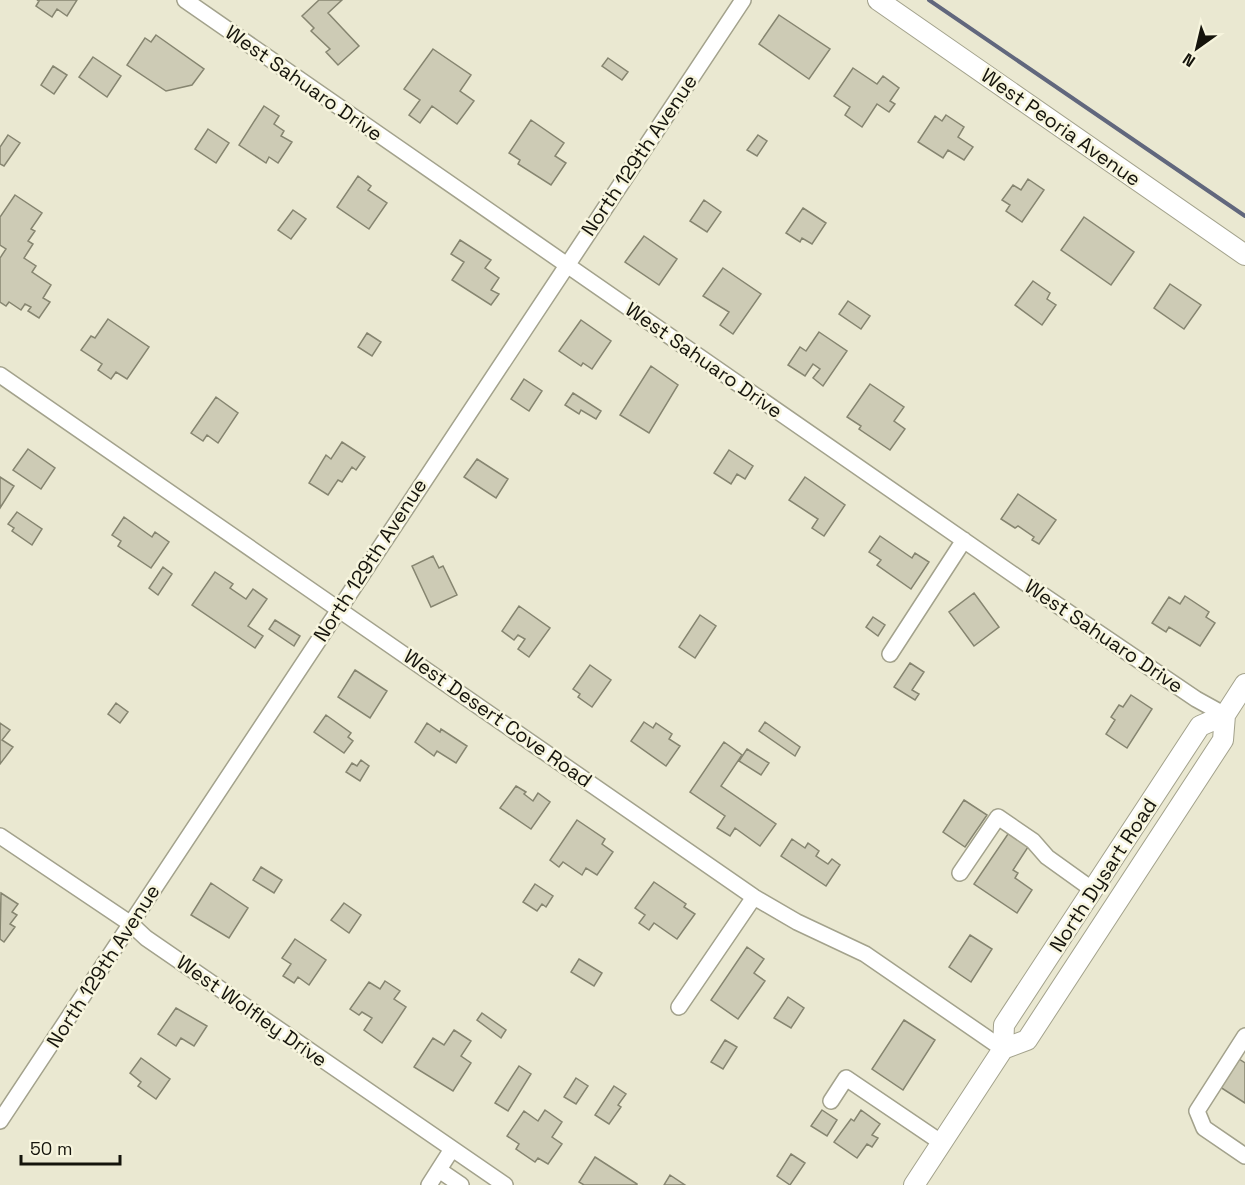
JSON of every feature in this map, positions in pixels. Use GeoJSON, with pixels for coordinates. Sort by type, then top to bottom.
{"type":"FeatureCollection","features":[{"type":"Feature","properties":{"kind":"main road","name":"West Peoria Avenue"},"geometry":{"type":"LineString","coordinates":[[878,0],[1245,255]]}},
{"type":"Feature","properties":{"kind":"main road","name":"North Dysart Road"},"geometry":{"type":"LineString","coordinates":[[1003,1049],[1026,1040],[1223,740],[1225,715],[1245,684]]}},
{"type":"Feature","properties":{"kind":"main road","name":"North Dysart Road"},"geometry":{"type":"LineString","coordinates":[[914,1185],[1003,1049],[1004,1025],[1200,726],[1225,715]]}},
{"type":"Feature","properties":{"kind":"street","name":"West Sahuaro Drive"},"geometry":{"type":"LineString","coordinates":[[185,0],[964,540],[1196,699],[1225,715]]}},
{"type":"Feature","properties":{"kind":"street","name":"North 129th Avenue"},"geometry":{"type":"LineString","coordinates":[[0,1121],[742,0]]}},
{"type":"Feature","properties":{"kind":"street","name":"West Desert Cove Road"},"geometry":{"type":"LineString","coordinates":[[0,375],[754,897],[797,922],[865,954],[1003,1049]]}},
{"type":"Feature","properties":{"kind":"street"},"geometry":{"type":"LineString","coordinates":[[890,654],[964,540]]}},
{"type":"Feature","properties":{"kind":"street"},"geometry":{"type":"LineString","coordinates":[[960,873],[998,817],[1033,841],[1047,858],[1093,890]]}},
{"type":"Feature","properties":{"kind":"street","name":"West Wolfley Drive"},"geometry":{"type":"LineString","coordinates":[[0,836],[131,924],[146,938],[452,1149],[497,1183]]}},
{"type":"Feature","properties":{"kind":"street"},"geometry":{"type":"LineString","coordinates":[[678,1007],[754,897]]}},
{"type":"Feature","properties":{"kind":"street"},"geometry":{"type":"LineString","coordinates":[[1245,1036],[1197,1112],[1204,1128],[1245,1156]]}},
{"type":"Feature","properties":{"kind":"street"},"geometry":{"type":"LineString","coordinates":[[831,1101],[846,1078],[942,1143]]}},
{"type":"Feature","properties":{"kind":"street"},"geometry":{"type":"LineString","coordinates":[[429,1185],[452,1149]]}},
{"type":"Feature","properties":{"kind":"street"},"geometry":{"type":"LineString","coordinates":[[439,1170],[461,1185]]}},
{"type":"Feature","properties":{"kind":"building"},"geometry":{"type":"Polygon","coordinates":[[[37,0],[77,0],[67,16],[57,9],[52,17],[36,6],[39,1],[37,0]]]}},
{"type":"Feature","properties":{"kind":"building"},"geometry":{"type":"Polygon","coordinates":[[[319,0],[342,0],[328,13],[359,46],[338,65],[326,52],[330,49],[311,31],[314,28],[302,16],[319,0]]]}},
{"type":"Feature","properties":{"kind":"building"},"geometry":{"type":"Polygon","coordinates":[[[779,15],[830,49],[809,79],[759,44],[779,15]]]}},
{"type":"Feature","properties":{"kind":"building"},"geometry":{"type":"Polygon","coordinates":[[[156,35],[204,69],[192,85],[166,91],[127,65],[145,38],[151,42],[156,35]]]}},
{"type":"Feature","properties":{"kind":"building"},"geometry":{"type":"Polygon","coordinates":[[[433,49],[471,75],[460,91],[474,101],[457,124],[432,106],[420,123],[409,115],[420,100],[404,89],[433,49]]]}},
{"type":"Feature","properties":{"kind":"building"},"geometry":{"type":"Polygon","coordinates":[[[93,57],[121,76],[107,97],[79,77],[93,57]]]}},
{"type":"Feature","properties":{"kind":"building"},"geometry":{"type":"Polygon","coordinates":[[[608,58],[628,72],[622,80],[602,66],[608,58]]]}},
{"type":"Feature","properties":{"kind":"building"},"geometry":{"type":"Polygon","coordinates":[[[53,66],[67,75],[54,94],[41,85],[53,66]]]}},
{"type":"Feature","properties":{"kind":"building"},"geometry":{"type":"Polygon","coordinates":[[[853,68],[877,84],[883,76],[899,88],[890,101],[895,104],[889,112],[877,104],[862,127],[845,115],[850,107],[834,96],[853,68]]]}},
{"type":"Feature","properties":{"kind":"building"},"geometry":{"type":"Polygon","coordinates":[[[264,106],[279,116],[274,124],[284,131],[281,136],[292,142],[278,163],[269,157],[266,163],[239,145],[264,106]]]}},
{"type":"Feature","properties":{"kind":"building"},"geometry":{"type":"Polygon","coordinates":[[[946,115],[964,127],[958,137],[973,147],[964,160],[948,150],[943,158],[918,142],[935,116],[942,121],[946,115]]]}},
{"type":"Feature","properties":{"kind":"building"},"geometry":{"type":"Polygon","coordinates":[[[531,120],[564,143],[555,156],[566,163],[551,185],[518,164],[520,160],[509,153],[531,120]]]}},
{"type":"Feature","properties":{"kind":"building"},"geometry":{"type":"Polygon","coordinates":[[[208,129],[229,143],[216,163],[195,149],[208,129]]]}},
{"type":"Feature","properties":{"kind":"building"},"geometry":{"type":"Polygon","coordinates":[[[8,135],[20,143],[4,166],[0,164],[0,147],[8,135]]]}},
{"type":"Feature","properties":{"kind":"building"},"geometry":{"type":"Polygon","coordinates":[[[758,135],[767,141],[757,156],[747,150],[758,135]]]}},
{"type":"Feature","properties":{"kind":"building"},"geometry":{"type":"Polygon","coordinates":[[[358,176],[371,186],[368,190],[387,203],[369,229],[337,207],[358,176]]]}},
{"type":"Feature","properties":{"kind":"building"},"geometry":{"type":"Polygon","coordinates":[[[1028,179],[1044,190],[1022,222],[1006,211],[1010,205],[1002,200],[1013,185],[1021,190],[1028,179]]]}},
{"type":"Feature","properties":{"kind":"building"},"geometry":{"type":"Polygon","coordinates":[[[15,195],[42,213],[31,229],[35,231],[28,241],[33,244],[24,258],[36,266],[32,272],[51,285],[43,298],[50,302],[39,318],[28,311],[31,307],[25,304],[21,310],[9,302],[6,306],[0,302],[0,258],[6,249],[0,245],[0,217],[15,195]]]}},
{"type":"Feature","properties":{"kind":"building"},"geometry":{"type":"Polygon","coordinates":[[[704,200],[721,212],[707,232],[690,221],[704,200]]]}},
{"type":"Feature","properties":{"kind":"building"},"geometry":{"type":"Polygon","coordinates":[[[803,208],[826,223],[812,244],[802,238],[800,242],[786,233],[803,208]]]}},
{"type":"Feature","properties":{"kind":"building"},"geometry":{"type":"Polygon","coordinates":[[[293,210],[306,219],[291,239],[278,230],[293,210]]]}},
{"type":"Feature","properties":{"kind":"building"},"geometry":{"type":"Polygon","coordinates":[[[1084,217],[1134,252],[1111,285],[1061,250],[1084,217]]]}},
{"type":"Feature","properties":{"kind":"building"},"geometry":{"type":"Polygon","coordinates":[[[644,236],[677,259],[659,285],[625,262],[644,236]]]}},
{"type":"Feature","properties":{"kind":"building"},"geometry":{"type":"Polygon","coordinates":[[[460,240],[491,260],[485,268],[499,278],[491,290],[499,294],[491,305],[452,280],[464,262],[451,254],[460,240]]]}},
{"type":"Feature","properties":{"kind":"building"},"geometry":{"type":"Polygon","coordinates":[[[723,268],[761,294],[733,334],[720,325],[729,312],[703,296],[723,268]]]}},
{"type":"Feature","properties":{"kind":"building"},"geometry":{"type":"Polygon","coordinates":[[[1033,281],[1050,293],[1047,299],[1056,305],[1042,325],[1015,305],[1033,281]]]}},
{"type":"Feature","properties":{"kind":"building"},"geometry":{"type":"Polygon","coordinates":[[[1170,284],[1201,305],[1184,329],[1154,308],[1170,284]]]}},
{"type":"Feature","properties":{"kind":"building"},"geometry":{"type":"Polygon","coordinates":[[[848,301],[870,316],[861,329],[839,314],[848,301]]]}},
{"type":"Feature","properties":{"kind":"building"},"geometry":{"type":"Polygon","coordinates":[[[108,319],[149,347],[127,379],[116,372],[111,379],[98,370],[102,364],[81,350],[91,336],[95,338],[108,319]]]}},
{"type":"Feature","properties":{"kind":"building"},"geometry":{"type":"Polygon","coordinates":[[[581,320],[611,341],[592,369],[583,363],[581,366],[559,351],[581,320]]]}},
{"type":"Feature","properties":{"kind":"building"},"geometry":{"type":"Polygon","coordinates":[[[819,332],[847,351],[823,386],[813,378],[820,369],[813,364],[805,376],[788,365],[800,347],[806,351],[819,332]]]}},
{"type":"Feature","properties":{"kind":"building"},"geometry":{"type":"Polygon","coordinates":[[[367,333],[381,342],[372,356],[358,347],[367,333]]]}},
{"type":"Feature","properties":{"kind":"building"},"geometry":{"type":"Polygon","coordinates":[[[651,366],[678,385],[649,433],[620,415],[651,366]]]}},
{"type":"Feature","properties":{"kind":"building"},"geometry":{"type":"Polygon","coordinates":[[[524,379],[542,391],[529,411],[511,399],[524,379]]]}},
{"type":"Feature","properties":{"kind":"building"},"geometry":{"type":"Polygon","coordinates":[[[870,384],[904,407],[894,421],[905,429],[890,450],[859,429],[861,426],[847,417],[870,384]]]}},
{"type":"Feature","properties":{"kind":"building"},"geometry":{"type":"Polygon","coordinates":[[[573,393],[601,411],[596,419],[581,410],[579,414],[565,405],[573,393]]]}},
{"type":"Feature","properties":{"kind":"building"},"geometry":{"type":"Polygon","coordinates":[[[216,397],[238,413],[218,443],[207,435],[203,441],[191,433],[216,397]]]}},
{"type":"Feature","properties":{"kind":"building"},"geometry":{"type":"Polygon","coordinates":[[[342,442],[365,457],[356,470],[352,467],[342,482],[338,480],[328,495],[309,483],[326,455],[331,459],[342,442]]]}},
{"type":"Feature","properties":{"kind":"building"},"geometry":{"type":"Polygon","coordinates":[[[28,449],[55,468],[41,489],[13,470],[28,449]]]}},
{"type":"Feature","properties":{"kind":"building"},"geometry":{"type":"Polygon","coordinates":[[[729,450],[753,466],[745,479],[737,474],[731,484],[714,473],[729,450]]]}},
{"type":"Feature","properties":{"kind":"building"},"geometry":{"type":"Polygon","coordinates":[[[477,459],[508,479],[496,498],[464,477],[477,459]]]}},
{"type":"Feature","properties":{"kind":"building"},"geometry":{"type":"Polygon","coordinates":[[[0,477],[14,486],[0,508],[0,477]]]}},
{"type":"Feature","properties":{"kind":"building"},"geometry":{"type":"Polygon","coordinates":[[[805,477],[845,505],[824,536],[812,528],[818,519],[789,500],[805,477]]]}},
{"type":"Feature","properties":{"kind":"building"},"geometry":{"type":"Polygon","coordinates":[[[1018,494],[1056,520],[1039,544],[1032,540],[1034,537],[1018,526],[1015,528],[1001,519],[1018,494]]]}},
{"type":"Feature","properties":{"kind":"building"},"geometry":{"type":"Polygon","coordinates":[[[17,512],[42,529],[32,545],[12,531],[14,528],[8,524],[17,512]]]}},
{"type":"Feature","properties":{"kind":"building"},"geometry":{"type":"Polygon","coordinates":[[[124,517],[152,537],[155,532],[169,542],[151,568],[118,546],[121,541],[112,535],[124,517]]]}},
{"type":"Feature","properties":{"kind":"building"},"geometry":{"type":"Polygon","coordinates":[[[880,536],[912,558],[915,553],[929,562],[911,589],[877,565],[881,560],[869,552],[880,536]]]}},
{"type":"Feature","properties":{"kind":"building"},"geometry":{"type":"Polygon","coordinates":[[[433,556],[439,568],[443,566],[457,595],[431,607],[412,566],[433,556]]]}},
{"type":"Feature","properties":{"kind":"building"},"geometry":{"type":"Polygon","coordinates":[[[163,567],[172,574],[158,595],[149,588],[163,567]]]}},
{"type":"Feature","properties":{"kind":"building"},"geometry":{"type":"Polygon","coordinates":[[[215,572],[233,584],[230,588],[246,599],[253,589],[267,599],[248,626],[263,636],[255,648],[192,605],[215,572]]]}},
{"type":"Feature","properties":{"kind":"building"},"geometry":{"type":"Polygon","coordinates":[[[974,593],[999,627],[974,646],[949,612],[974,593]]]}},
{"type":"Feature","properties":{"kind":"building"},"geometry":{"type":"Polygon","coordinates":[[[1185,596],[1209,612],[1206,617],[1215,623],[1200,646],[1169,627],[1166,632],[1152,623],[1169,597],[1180,604],[1185,596]]]}},
{"type":"Feature","properties":{"kind":"building"},"geometry":{"type":"Polygon","coordinates":[[[519,606],[550,628],[529,657],[518,649],[525,639],[518,635],[514,640],[502,631],[519,606]]]}},
{"type":"Feature","properties":{"kind":"building"},"geometry":{"type":"Polygon","coordinates":[[[700,615],[716,626],[695,658],[679,647],[700,615]]]}},
{"type":"Feature","properties":{"kind":"building"},"geometry":{"type":"Polygon","coordinates":[[[873,617],[885,625],[878,636],[866,627],[873,617]]]}},
{"type":"Feature","properties":{"kind":"building"},"geometry":{"type":"Polygon","coordinates":[[[275,620],[300,636],[294,646],[269,629],[275,620]]]}},
{"type":"Feature","properties":{"kind":"building"},"geometry":{"type":"Polygon","coordinates":[[[910,663],[924,672],[912,690],[919,694],[915,700],[894,687],[910,663]]]}},
{"type":"Feature","properties":{"kind":"building"},"geometry":{"type":"Polygon","coordinates":[[[590,665],[611,680],[592,707],[578,697],[580,694],[573,689],[590,665]]]}},
{"type":"Feature","properties":{"kind":"building"},"geometry":{"type":"Polygon","coordinates":[[[355,670],[387,691],[370,718],[338,697],[355,670]]]}},
{"type":"Feature","properties":{"kind":"building"},"geometry":{"type":"Polygon","coordinates":[[[1131,695],[1152,709],[1127,748],[1106,734],[1115,720],[1111,717],[1119,705],[1123,707],[1131,695]]]}},
{"type":"Feature","properties":{"kind":"building"},"geometry":{"type":"Polygon","coordinates":[[[116,703],[128,712],[120,723],[108,714],[116,703]]]}},
{"type":"Feature","properties":{"kind":"building"},"geometry":{"type":"Polygon","coordinates":[[[326,715],[351,733],[348,737],[353,741],[344,753],[314,732],[326,715]]]}},
{"type":"Feature","properties":{"kind":"building"},"geometry":{"type":"Polygon","coordinates":[[[644,722],[653,728],[656,723],[672,734],[669,739],[680,746],[666,766],[631,741],[644,722]]]}},
{"type":"Feature","properties":{"kind":"building"},"geometry":{"type":"Polygon","coordinates":[[[765,722],[800,747],[795,756],[759,731],[765,722]]]}},
{"type":"Feature","properties":{"kind":"building"},"geometry":{"type":"Polygon","coordinates":[[[0,723],[10,730],[2,740],[13,747],[0,764],[0,723]]]}},
{"type":"Feature","properties":{"kind":"building"},"geometry":{"type":"Polygon","coordinates":[[[427,723],[467,746],[456,763],[437,751],[434,756],[415,742],[427,723]]]}},
{"type":"Feature","properties":{"kind":"building"},"geometry":{"type":"Polygon","coordinates":[[[724,742],[742,755],[721,786],[776,824],[760,846],[735,828],[730,836],[717,828],[725,816],[690,792],[724,742]]]}},
{"type":"Feature","properties":{"kind":"building"},"geometry":{"type":"Polygon","coordinates":[[[747,749],[769,763],[761,775],[739,761],[747,749]]]}},
{"type":"Feature","properties":{"kind":"building"},"geometry":{"type":"Polygon","coordinates":[[[361,760],[369,766],[360,781],[346,772],[352,763],[357,766],[361,760]]]}},
{"type":"Feature","properties":{"kind":"building"},"geometry":{"type":"Polygon","coordinates":[[[516,786],[526,792],[524,794],[533,801],[538,793],[550,802],[531,829],[500,808],[516,786]]]}},
{"type":"Feature","properties":{"kind":"building"},"geometry":{"type":"Polygon","coordinates":[[[964,800],[987,815],[965,847],[943,832],[964,800]]]}},
{"type":"Feature","properties":{"kind":"building"},"geometry":{"type":"Polygon","coordinates":[[[577,820],[605,839],[602,844],[613,852],[597,875],[586,868],[582,875],[563,862],[559,867],[550,860],[577,820]]]}},
{"type":"Feature","properties":{"kind":"building"},"geometry":{"type":"Polygon","coordinates":[[[1010,831],[1030,844],[1013,870],[1018,873],[1015,878],[1032,890],[1017,913],[974,884],[1010,831]]]}},
{"type":"Feature","properties":{"kind":"building"},"geometry":{"type":"Polygon","coordinates":[[[792,839],[805,848],[808,843],[819,851],[816,856],[828,864],[832,859],[840,865],[826,886],[781,856],[792,839]]]}},
{"type":"Feature","properties":{"kind":"building"},"geometry":{"type":"Polygon","coordinates":[[[261,867],[282,880],[274,893],[253,880],[261,867]]]}},
{"type":"Feature","properties":{"kind":"building"},"geometry":{"type":"Polygon","coordinates":[[[654,882],[686,904],[684,907],[695,914],[677,939],[654,923],[649,930],[639,923],[645,915],[635,908],[654,882]]]}},
{"type":"Feature","properties":{"kind":"building"},"geometry":{"type":"Polygon","coordinates":[[[211,883],[248,908],[229,938],[191,915],[211,883]]]}},
{"type":"Feature","properties":{"kind":"building"},"geometry":{"type":"Polygon","coordinates":[[[535,884],[553,896],[546,907],[542,904],[537,911],[523,902],[535,884]]]}},
{"type":"Feature","properties":{"kind":"building"},"geometry":{"type":"Polygon","coordinates":[[[1,893],[18,904],[12,912],[17,915],[10,924],[15,927],[4,942],[0,939],[1,893]]]}},
{"type":"Feature","properties":{"kind":"building"},"geometry":{"type":"Polygon","coordinates":[[[344,903],[361,915],[349,933],[331,920],[344,903]]]}},
{"type":"Feature","properties":{"kind":"building"},"geometry":{"type":"Polygon","coordinates":[[[970,935],[992,949],[971,982],[949,967],[970,935]]]}},
{"type":"Feature","properties":{"kind":"building"},"geometry":{"type":"Polygon","coordinates":[[[295,939],[326,960],[309,985],[298,977],[294,983],[283,976],[291,964],[282,958],[295,939]]]}},
{"type":"Feature","properties":{"kind":"building"},"geometry":{"type":"Polygon","coordinates":[[[747,947],[764,959],[754,973],[765,981],[738,1019],[711,1000],[747,947]]]}},
{"type":"Feature","properties":{"kind":"building"},"geometry":{"type":"Polygon","coordinates":[[[579,959],[602,973],[594,986],[571,972],[579,959]]]}},
{"type":"Feature","properties":{"kind":"building"},"geometry":{"type":"Polygon","coordinates":[[[385,981],[400,991],[394,999],[406,1007],[382,1043],[364,1030],[372,1018],[362,1012],[359,1015],[350,1009],[369,982],[380,989],[385,981]]]}},
{"type":"Feature","properties":{"kind":"building"},"geometry":{"type":"Polygon","coordinates":[[[788,997],[804,1008],[791,1028],[774,1018],[788,997]]]}},
{"type":"Feature","properties":{"kind":"building"},"geometry":{"type":"Polygon","coordinates":[[[176,1008],[207,1026],[194,1046],[181,1038],[176,1046],[158,1034],[176,1008]]]}},
{"type":"Feature","properties":{"kind":"building"},"geometry":{"type":"Polygon","coordinates":[[[482,1013],[506,1030],[501,1038],[477,1020],[482,1013]]]}},
{"type":"Feature","properties":{"kind":"building"},"geometry":{"type":"Polygon","coordinates":[[[904,1020],[935,1040],[903,1090],[872,1069],[904,1020]]]}},
{"type":"Feature","properties":{"kind":"building"},"geometry":{"type":"Polygon","coordinates":[[[454,1030],[471,1041],[461,1056],[471,1063],[453,1091],[414,1067],[433,1038],[444,1045],[454,1030]]]}},
{"type":"Feature","properties":{"kind":"building"},"geometry":{"type":"Polygon","coordinates":[[[725,1040],[737,1047],[723,1069],[711,1062],[725,1040]]]}},
{"type":"Feature","properties":{"kind":"building"},"geometry":{"type":"Polygon","coordinates":[[[141,1058],[170,1079],[156,1099],[138,1086],[141,1082],[130,1073],[141,1058]]]}},
{"type":"Feature","properties":{"kind":"building"},"geometry":{"type":"Polygon","coordinates":[[[1239,1059],[1245,1063],[1245,1103],[1220,1087],[1239,1059]]]}},
{"type":"Feature","properties":{"kind":"building"},"geometry":{"type":"Polygon","coordinates":[[[519,1066],[531,1074],[508,1111],[495,1103],[519,1066]]]}},
{"type":"Feature","properties":{"kind":"building"},"geometry":{"type":"Polygon","coordinates":[[[576,1078],[588,1086],[576,1104],[564,1097],[576,1078]]]}},
{"type":"Feature","properties":{"kind":"building"},"geometry":{"type":"Polygon","coordinates":[[[614,1086],[626,1094],[618,1105],[621,1107],[609,1124],[595,1115],[614,1086]]]}},
{"type":"Feature","properties":{"kind":"building"},"geometry":{"type":"Polygon","coordinates":[[[545,1110],[562,1122],[552,1137],[562,1144],[548,1164],[538,1158],[535,1162],[516,1149],[519,1144],[507,1136],[524,1111],[538,1121],[545,1110]]]}},
{"type":"Feature","properties":{"kind":"building"},"geometry":{"type":"Polygon","coordinates":[[[822,1110],[837,1120],[827,1136],[811,1126],[822,1110]]]}},
{"type":"Feature","properties":{"kind":"building"},"geometry":{"type":"Polygon","coordinates":[[[861,1110],[880,1124],[872,1135],[878,1138],[872,1147],[867,1144],[857,1158],[834,1142],[851,1119],[854,1121],[861,1110]]]}},
{"type":"Feature","properties":{"kind":"building"},"geometry":{"type":"Polygon","coordinates":[[[791,1154],[805,1163],[790,1185],[777,1176],[791,1154]]]}},
{"type":"Feature","properties":{"kind":"building"},"geometry":{"type":"Polygon","coordinates":[[[595,1157],[637,1185],[584,1185],[579,1182],[595,1157]]]}},
{"type":"Feature","properties":{"kind":"building"},"geometry":{"type":"Polygon","coordinates":[[[670,1175],[685,1185],[664,1185],[670,1175]]]}},
{"type":"Feature","properties":{"kind":"waterway"},"geometry":{"type":"LineString","coordinates":[[929,0],[1245,216]]}}]}
